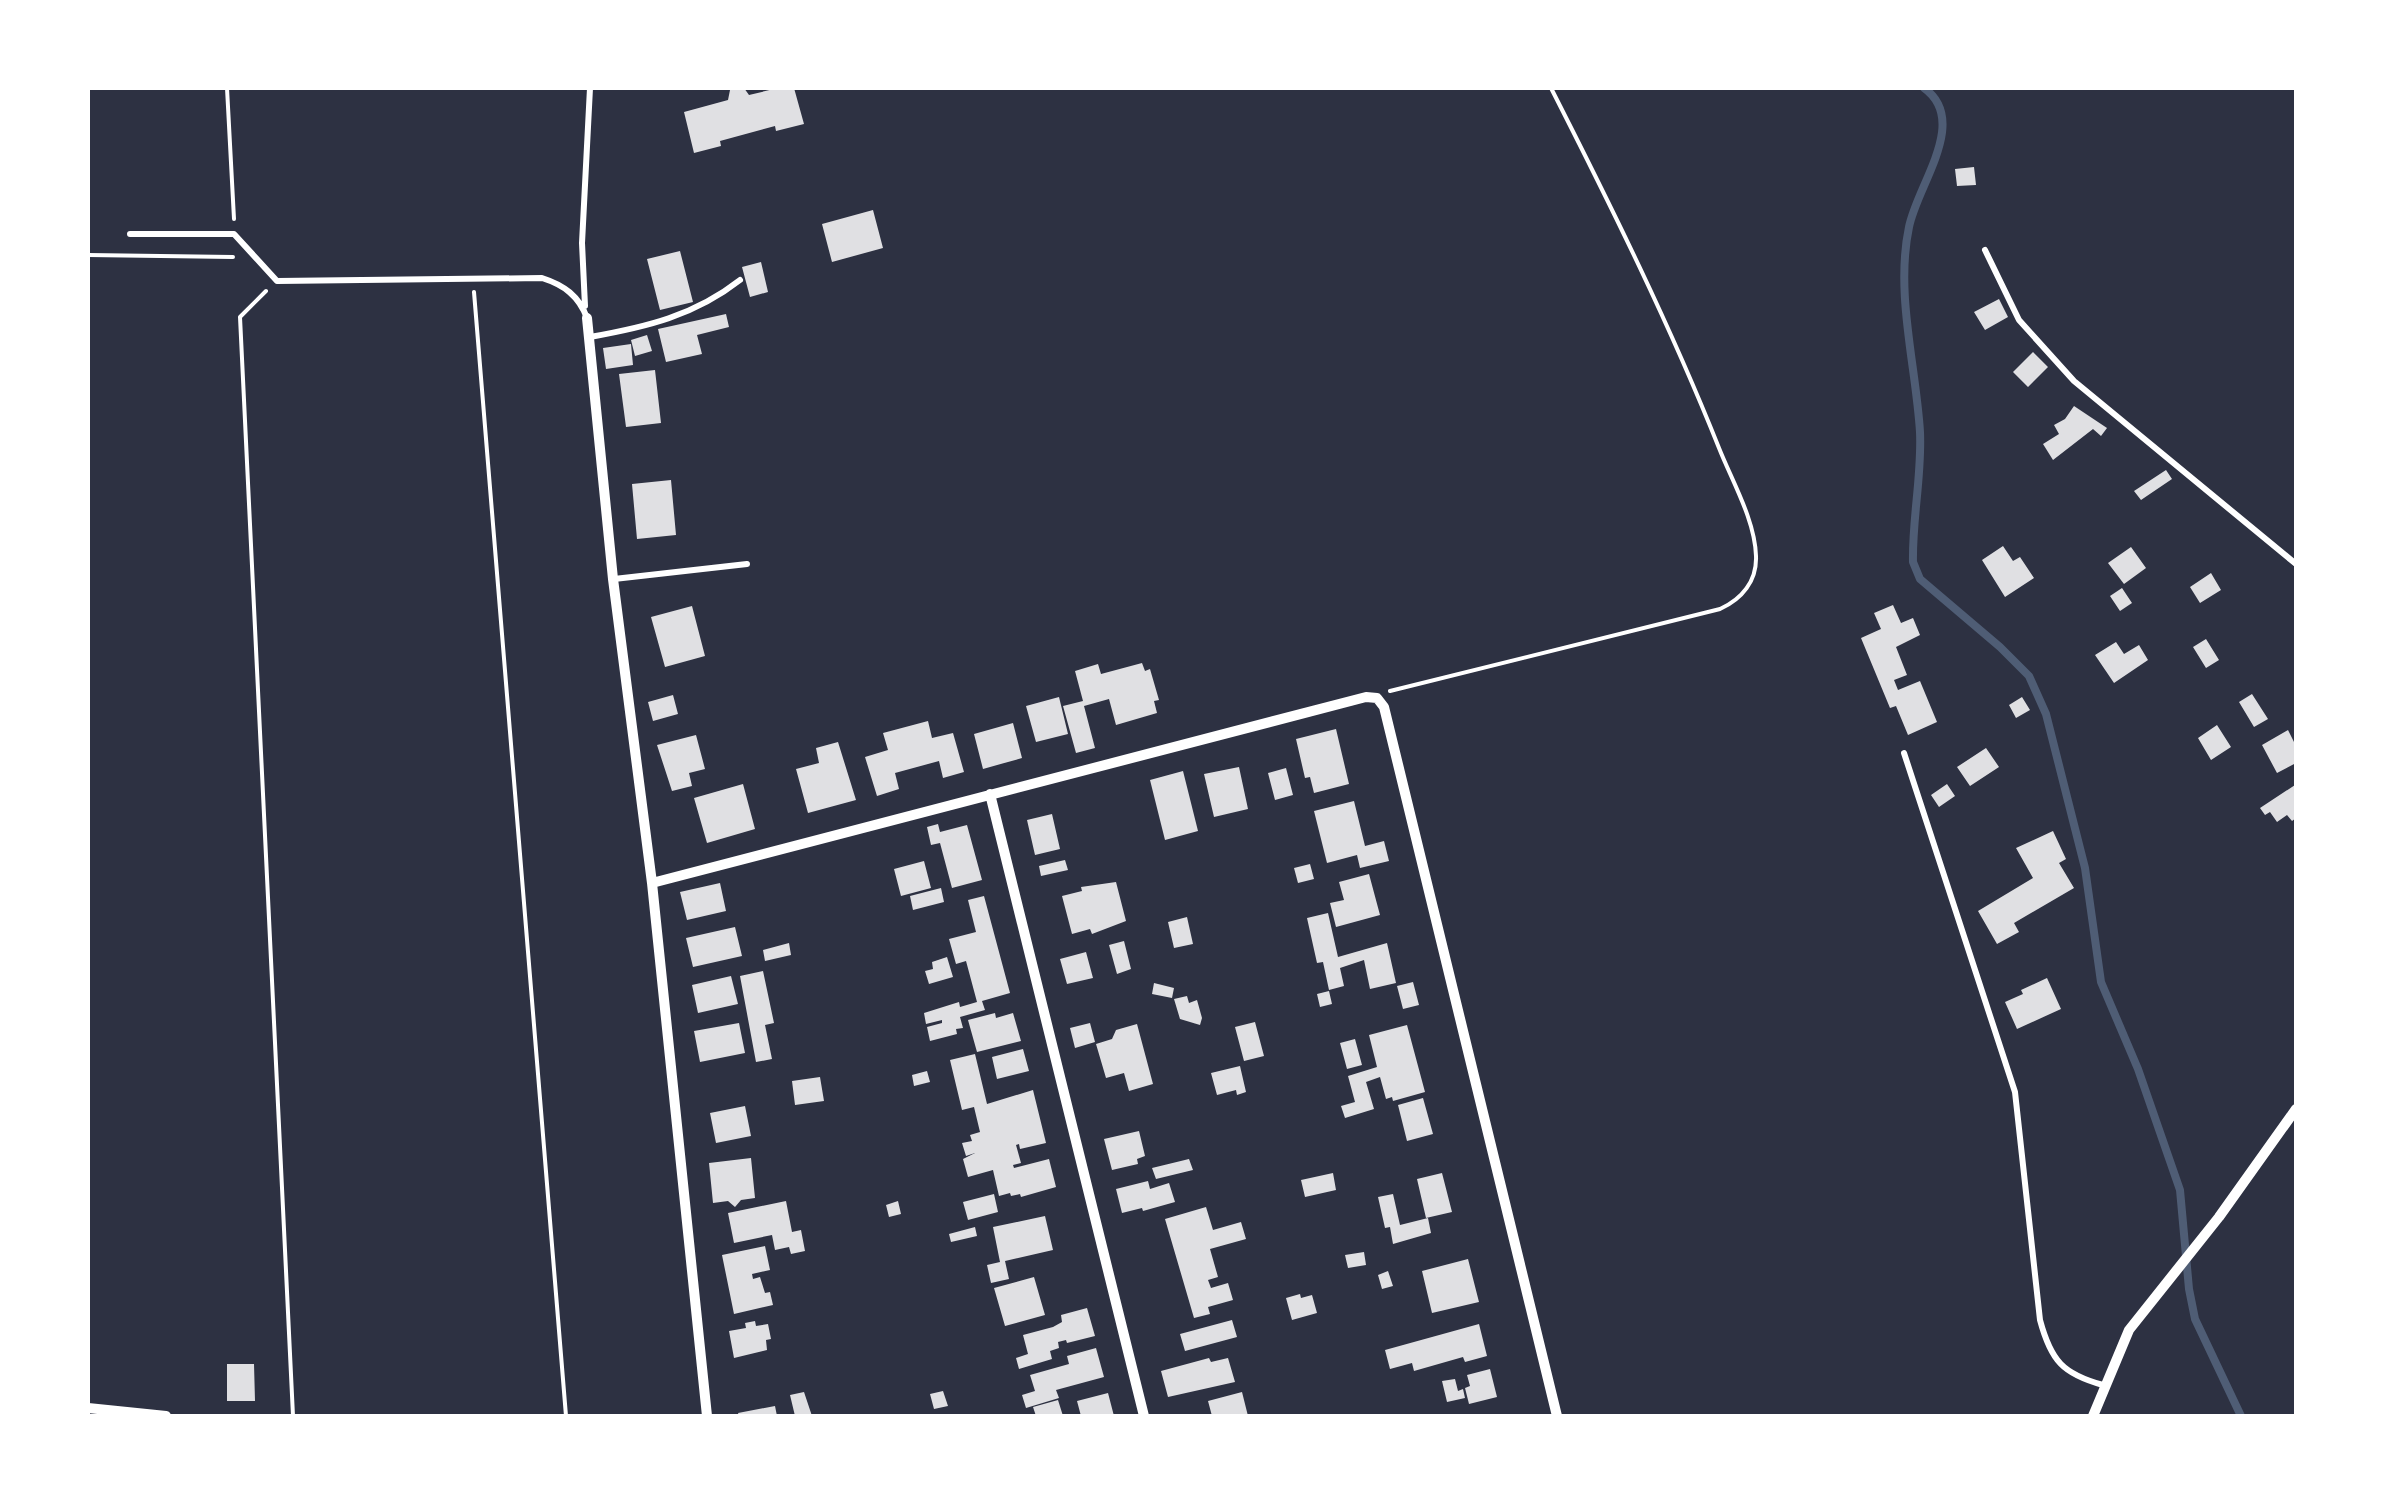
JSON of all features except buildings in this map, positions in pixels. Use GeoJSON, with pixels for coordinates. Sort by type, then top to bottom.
{"type":"FeatureCollection","features":[{"type":"Feature","properties":{"kind":"street"},"geometry":{"type":"LineString","coordinates":[[586,318],[612,579],[652,882],[707,1416]]}},
{"type":"Feature","properties":{"kind":"street"},"geometry":{"type":"LineString","coordinates":[[652,882],[1366,697],[1377,698],[1384,705],[1557,1416]]}},
{"type":"Feature","properties":{"kind":"street"},"geometry":{"type":"LineString","coordinates":[[990,794],[1144,1416]]}},
{"type":"Feature","properties":{"kind":"street"},"geometry":{"type":"LineString","coordinates":[[2093,1416],[2129,1330],[2219,1217],[2296,1109]]}},
{"type":"Feature","properties":{"kind":"street"},"geometry":{"type":"LineString","coordinates":[[88,1408],[166,1416]]}},
{"type":"Feature","properties":{"kind":"lane"},"geometry":{"type":"LineString","coordinates":[[586,318],[582,243],[590,88]]}},
{"type":"Feature","properties":{"kind":"lane"},"geometry":{"type":"LineString","coordinates":[[130,234],[234,234],[277,281],[534,278],[554,282],[573,295],[586,318]]}},
{"type":"Feature","properties":{"kind":"lane"},"geometry":{"type":"LineString","coordinates":[[1985,250],[2019,320],[2066,373],[2296,564]]}},
{"type":"Feature","properties":{"kind":"lane"},"geometry":{"type":"LineString","coordinates":[[588,337],[653,324],[710,303],[740,280]]}},
{"type":"Feature","properties":{"kind":"lane"},"geometry":{"type":"LineString","coordinates":[[612,579],[747,564]]}},
{"type":"Feature","properties":{"kind":"lane"},"geometry":{"type":"LineString","coordinates":[[1904,753],[2015,1092],[2045,1338],[2062,1368],[2103,1386]]}},
{"type":"Feature","properties":{"kind":"path"},"geometry":{"type":"LineString","coordinates":[[227,88],[234,234]]}},
{"type":"Feature","properties":{"kind":"path"},"geometry":{"type":"LineString","coordinates":[[1377,698],[1403,686],[1698,616],[1737,600],[1752,578],[1756,560],[1752,536],[1711,428],[1626,236],[1551,88]]}},
{"type":"Feature","properties":{"kind":"path"},"geometry":{"type":"LineString","coordinates":[[88,255],[255,257]]}},
{"type":"Feature","properties":{"kind":"path"},"geometry":{"type":"LineString","coordinates":[[472,277],[566,1416]]}},
{"type":"Feature","properties":{"kind":"path"},"geometry":{"type":"LineString","coordinates":[[277,281],[240,316],[293,1416]]}},
{"type":"Feature","properties":{"kind":"waterway"},"geometry":{"type":"LineString","coordinates":[[1924,88],[1937,102],[1942,135],[1914,210],[1905,252],[1905,303],[1920,432],[1913,562],[1920,579],[2029,676],[2046,714],[2085,868],[2101,982],[2138,1069],[2180,1190],[2195,1319],[2241,1416]]}}]}
